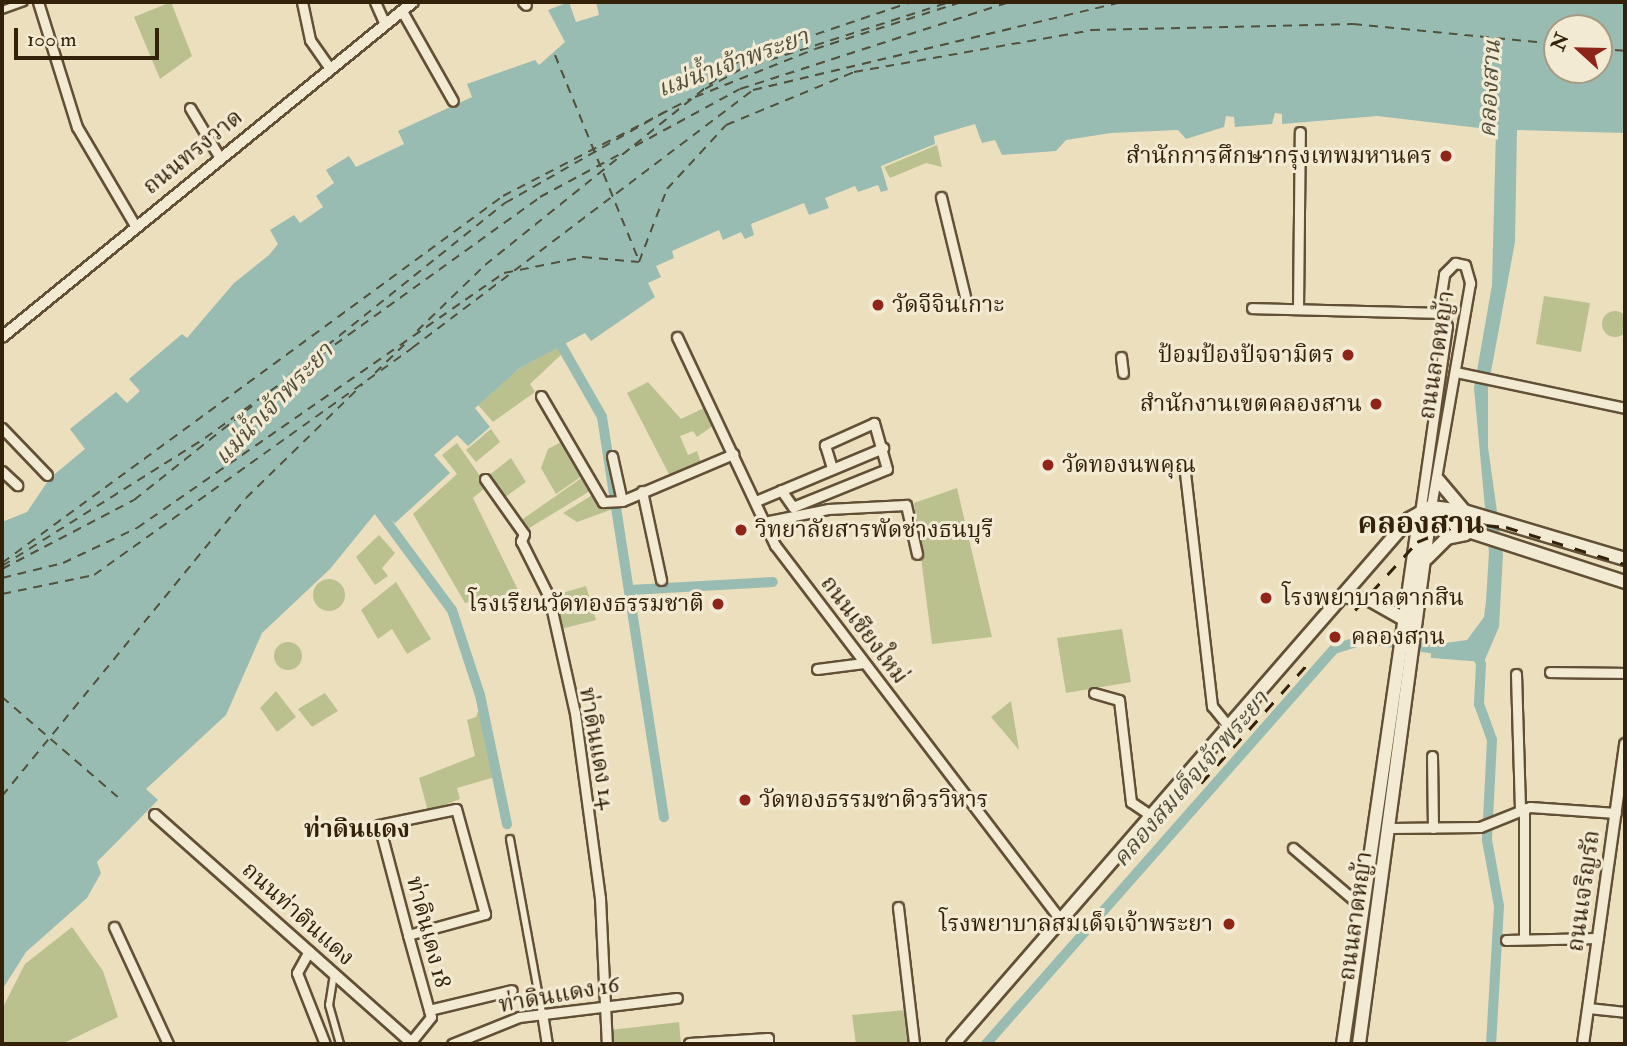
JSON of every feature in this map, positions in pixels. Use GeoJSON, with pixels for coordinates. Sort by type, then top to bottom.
{"type":"FeatureCollection","features":[{"type":"Feature","properties":{"kind":"main road"},"geometry":{"type":"LineString","coordinates":[[1438,480],[1468,512]]}},
{"type":"Feature","properties":{"kind":"main road"},"geometry":{"type":"LineString","coordinates":[[1426,510],[1431,522],[1625,582]]}},
{"type":"Feature","properties":{"kind":"main road"},"geometry":{"type":"LineString","coordinates":[[953,1044],[1342,596],[1426,510],[1468,512],[1625,559]]}},
{"type":"Feature","properties":{"kind":"main road","name":"ถนนลาดหญ้า"},"geometry":{"type":"LineString","coordinates":[[1344,1038],[1404,618],[1426,510]]}},
{"type":"Feature","properties":{"kind":"main road","name":"ถนนลาดหญ้า"},"geometry":{"type":"LineString","coordinates":[[1360,1039],[1431,522]]}},
{"type":"Feature","properties":{"kind":"main road"},"geometry":{"type":"LineString","coordinates":[[1427,558],[1451,536],[1473,535]]}},
{"type":"Feature","properties":{"kind":"main road"},"geometry":{"type":"LineString","coordinates":[[1342,596],[1372,601],[1404,618],[1417,633]]}},
{"type":"Feature","properties":{"kind":"main road"},"geometry":{"type":"LineString","coordinates":[[1344,1038],[1360,1039]]}},
{"type":"Feature","properties":{"kind":"street"},"geometry":{"type":"LineString","coordinates":[[2,10],[24,2]]}},
{"type":"Feature","properties":{"kind":"street"},"geometry":{"type":"LineString","coordinates":[[38,2],[76,127],[136,227]]}},
{"type":"Feature","properties":{"kind":"street"},"geometry":{"type":"LineString","coordinates":[[302,2],[310,40],[330,69]]}},
{"type":"Feature","properties":{"kind":"street"},"geometry":{"type":"LineString","coordinates":[[375,2],[385,24]]}},
{"type":"Feature","properties":{"kind":"street","name":"ถนนทรงวาด"},"geometry":{"type":"LineString","coordinates":[[2,337],[413,2]]}},
{"type":"Feature","properties":{"kind":"street"},"geometry":{"type":"LineString","coordinates":[[402,11],[453,101]]}},
{"type":"Feature","properties":{"kind":"street"},"geometry":{"type":"LineString","coordinates":[[190,108],[219,158]]}},
{"type":"Feature","properties":{"kind":"street"},"geometry":{"type":"LineString","coordinates":[[1298,309],[1300,132]]}},
{"type":"Feature","properties":{"kind":"street"},"geometry":{"type":"LineString","coordinates":[[942,197],[965,296]]}},
{"type":"Feature","properties":{"kind":"street","name":"ถนนลาดหญ้า"},"geometry":{"type":"LineString","coordinates":[[1465,265],[1470,283],[1456,372],[1438,480],[1426,510],[1447,326],[1439,313],[1448,266],[1465,265]]}},
{"type":"Feature","properties":{"kind":"street"},"geometry":{"type":"LineString","coordinates":[[1252,308],[1439,313]]}},
{"type":"Feature","properties":{"kind":"street","name":"ถนนเชียงใหม่"},"geometry":{"type":"LineString","coordinates":[[677,337],[764,522],[864,663],[1061,921]]}},
{"type":"Feature","properties":{"kind":"street"},"geometry":{"type":"LineString","coordinates":[[1121,357],[1124,373]]}},
{"type":"Feature","properties":{"kind":"street"},"geometry":{"type":"LineString","coordinates":[[1456,372],[1492,377],[1625,408]]}},
{"type":"Feature","properties":{"kind":"street"},"geometry":{"type":"LineString","coordinates":[[541,396],[599,500],[609,503],[622,501],[733,454]]}},
{"type":"Feature","properties":{"kind":"street"},"geometry":{"type":"LineString","coordinates":[[781,489],[793,508],[883,472],[883,448],[877,426],[867,425],[825,445],[832,468]]}},
{"type":"Feature","properties":{"kind":"street"},"geometry":{"type":"LineString","coordinates":[[2,428],[47,475]]}},
{"type":"Feature","properties":{"kind":"street"},"geometry":{"type":"LineString","coordinates":[[756,501],[883,448]]}},
{"type":"Feature","properties":{"kind":"street"},"geometry":{"type":"LineString","coordinates":[[612,456],[622,501]]}},
{"type":"Feature","properties":{"kind":"street"},"geometry":{"type":"LineString","coordinates":[[1184,464],[1212,706],[1229,727]]}},
{"type":"Feature","properties":{"kind":"street"},"geometry":{"type":"LineString","coordinates":[[2,471],[17,485]]}},
{"type":"Feature","properties":{"kind":"street","name":"ท่าดินแดง 14"},"geometry":{"type":"LineString","coordinates":[[485,479],[524,534],[549,597],[575,713],[600,898],[607,1044]]}},
{"type":"Feature","properties":{"kind":"street"},"geometry":{"type":"LineString","coordinates":[[642,491],[661,580]]}},
{"type":"Feature","properties":{"kind":"street"},"geometry":{"type":"LineString","coordinates":[[764,522],[828,509],[906,505],[917,554]]}},
{"type":"Feature","properties":{"kind":"street"},"geometry":{"type":"LineString","coordinates":[[817,670],[864,663]]}},
{"type":"Feature","properties":{"kind":"street"},"geometry":{"type":"LineString","coordinates":[[1550,671],[1625,673]]}},
{"type":"Feature","properties":{"kind":"street"},"geometry":{"type":"LineString","coordinates":[[1516,674],[1524,938]]}},
{"type":"Feature","properties":{"kind":"street"},"geometry":{"type":"LineString","coordinates":[[1094,693],[1119,700],[1131,802],[1152,816]]}},
{"type":"Feature","properties":{"kind":"street","name":"ถนนเจริญรัถ"},"geometry":{"type":"LineString","coordinates":[[1583,1044],[1616,813],[1622,800],[1625,744]]}},
{"type":"Feature","properties":{"kind":"street"},"geometry":{"type":"LineString","coordinates":[[1432,756],[1433,828]]}},
{"type":"Feature","properties":{"kind":"street","name":"ท่าดินเดง 18"},"geometry":{"type":"LineString","coordinates":[[408,934],[486,909],[456,808],[379,825],[408,934],[429,1010],[429,1023],[412,1043]]}},
{"type":"Feature","properties":{"kind":"street"},"geometry":{"type":"LineString","coordinates":[[1390,828],[1480,827],[1522,808],[1616,813]]}},
{"type":"Feature","properties":{"kind":"street","name":"ถนนท่าดินแดง"},"geometry":{"type":"LineString","coordinates":[[155,815],[412,1043]]}},
{"type":"Feature","properties":{"kind":"street"},"geometry":{"type":"LineString","coordinates":[[510,839],[547,1044]]}},
{"type":"Feature","properties":{"kind":"street"},"geometry":{"type":"LineString","coordinates":[[1293,848],[1362,907]]}},
{"type":"Feature","properties":{"kind":"street"},"geometry":{"type":"LineString","coordinates":[[898,907],[914,1044]]}},
{"type":"Feature","properties":{"kind":"street"},"geometry":{"type":"LineString","coordinates":[[114,927],[168,1044]]}},
{"type":"Feature","properties":{"kind":"street"},"geometry":{"type":"LineString","coordinates":[[1506,940],[1598,938]]}},
{"type":"Feature","properties":{"kind":"street"},"geometry":{"type":"LineString","coordinates":[[309,951],[297,973],[325,1044]]}},
{"type":"Feature","properties":{"kind":"street"},"geometry":{"type":"LineString","coordinates":[[334,974],[329,1004],[340,1044]]}},
{"type":"Feature","properties":{"kind":"street"},"geometry":{"type":"LineString","coordinates":[[429,1010],[512,990]]}},
{"type":"Feature","properties":{"kind":"street","name":"ท่าดินแดง 16"},"geometry":{"type":"LineString","coordinates":[[452,1044],[542,1013],[603,1003],[677,998]]}},
{"type":"Feature","properties":{"kind":"street"},"geometry":{"type":"LineString","coordinates":[[1588,1008],[1625,1012]]}},
{"type":"Feature","properties":{"kind":"street"},"geometry":{"type":"LineString","coordinates":[[689,1043],[768,1041]]}},
{"type":"Feature","properties":{"kind":"green space"},"geometry":{"type":"Polygon","coordinates":[[[171,2],[192,56],[160,79],[134,17],[171,2]]]}},
{"type":"Feature","properties":{"kind":"green space"},"geometry":{"type":"Polygon","coordinates":[[[937,145],[942,167],[926,163],[890,178],[884,167],[937,145]]]}},
{"type":"Feature","properties":{"kind":"green space"},"geometry":{"type":"Polygon","coordinates":[[[1544,296],[1590,303],[1581,352],[1536,344],[1544,296]]]}},
{"type":"Feature","properties":{"kind":"green space"},"geometry":{"type":"Polygon","coordinates":[[[1615,311],[1624,315],[1628,324],[1624,333],[1615,337],[1606,333],[1602,324],[1606,315],[1615,311]]]}},
{"type":"Feature","properties":{"kind":"green space"},"geometry":{"type":"Polygon","coordinates":[[[561,345],[565,351],[530,384],[535,392],[493,422],[478,405],[520,368],[561,345]]]}},
{"type":"Feature","properties":{"kind":"green space"},"geometry":{"type":"Polygon","coordinates":[[[648,382],[681,419],[704,408],[714,425],[697,437],[693,431],[680,436],[688,455],[697,451],[701,463],[670,476],[627,393],[648,382]]]}},
{"type":"Feature","properties":{"kind":"green space"},"geometry":{"type":"Polygon","coordinates":[[[491,429],[500,442],[476,462],[466,450],[491,429]]]}},
{"type":"Feature","properties":{"kind":"green space"},"geometry":{"type":"Polygon","coordinates":[[[563,441],[582,476],[556,494],[541,468],[548,449],[563,441]]]}},
{"type":"Feature","properties":{"kind":"green space"},"geometry":{"type":"Polygon","coordinates":[[[457,443],[487,486],[473,498],[519,592],[465,603],[413,514],[457,474],[442,455],[457,443]]]}},
{"type":"Feature","properties":{"kind":"green space"},"geometry":{"type":"Polygon","coordinates":[[[511,458],[526,482],[504,498],[488,476],[511,458]]]}},
{"type":"Feature","properties":{"kind":"green space"},"geometry":{"type":"Polygon","coordinates":[[[583,477],[590,491],[526,530],[520,521],[583,477]]]}},
{"type":"Feature","properties":{"kind":"green space"},"geometry":{"type":"Polygon","coordinates":[[[957,488],[992,637],[932,644],[914,503],[957,488]]]}},
{"type":"Feature","properties":{"kind":"green space"},"geometry":{"type":"Polygon","coordinates":[[[594,494],[613,509],[577,522],[563,513],[594,494]]]}},
{"type":"Feature","properties":{"kind":"green space"},"geometry":{"type":"Polygon","coordinates":[[[379,535],[395,553],[382,568],[388,576],[375,585],[356,557],[379,535]]]}},
{"type":"Feature","properties":{"kind":"green space"},"geometry":{"type":"Polygon","coordinates":[[[329,579],[340,584],[345,595],[340,606],[329,611],[318,606],[313,595],[318,584],[329,579]]]}},
{"type":"Feature","properties":{"kind":"green space"},"geometry":{"type":"Polygon","coordinates":[[[396,582],[431,639],[407,654],[392,629],[378,639],[361,610],[396,582]]]}},
{"type":"Feature","properties":{"kind":"green space"},"geometry":{"type":"Polygon","coordinates":[[[586,586],[596,620],[557,630],[552,596],[586,586]]]}},
{"type":"Feature","properties":{"kind":"green space"},"geometry":{"type":"Polygon","coordinates":[[[1122,629],[1131,682],[1066,693],[1057,638],[1122,629]]]}},
{"type":"Feature","properties":{"kind":"green space"},"geometry":{"type":"Polygon","coordinates":[[[288,642],[298,646],[302,656],[298,666],[288,670],[278,666],[274,656],[278,646],[288,642]]]}},
{"type":"Feature","properties":{"kind":"green space"},"geometry":{"type":"Polygon","coordinates":[[[276,691],[296,717],[277,732],[260,708],[276,691]]]}},
{"type":"Feature","properties":{"kind":"green space"},"geometry":{"type":"Polygon","coordinates":[[[325,693],[338,711],[312,727],[298,709],[325,693]]]}},
{"type":"Feature","properties":{"kind":"green space"},"geometry":{"type":"Polygon","coordinates":[[[1011,701],[1019,750],[991,717],[1011,701]]]}},
{"type":"Feature","properties":{"kind":"green space"},"geometry":{"type":"Polygon","coordinates":[[[481,704],[495,777],[457,788],[460,799],[428,811],[419,778],[475,756],[467,720],[476,717],[481,704]]]}},
{"type":"Feature","properties":{"kind":"green space"},"geometry":{"type":"Polygon","coordinates":[[[72,927],[103,971],[118,1017],[62,1044],[2,1044],[2,1009],[25,964],[72,927]]]}},
{"type":"Feature","properties":{"kind":"green space"},"geometry":{"type":"Polygon","coordinates":[[[905,1010],[909,1044],[856,1044],[852,1015],[905,1010]]]}},
{"type":"Feature","properties":{"kind":"green space"},"geometry":{"type":"Polygon","coordinates":[[[679,1022],[681,1044],[612,1044],[611,1030],[679,1022]]]}},
{"type":"Feature","properties":{"kind":"water","name":"แม่น้ำเจ้าพระยา"},"geometry":{"type":"Polygon","coordinates":[[[569,2],[576,22],[599,15],[596,2],[1625,2],[1625,133],[1517,130],[1515,242],[1488,388],[1488,447],[1503,555],[1499,627],[1484,662],[1431,658],[1431,645],[1467,640],[1484,617],[1489,552],[1474,388],[1492,285],[1496,130],[1377,116],[1282,124],[1282,114],[1275,113],[1272,124],[1235,127],[1234,117],[1226,116],[1224,127],[1186,139],[1178,130],[1111,133],[1066,140],[1056,151],[1002,155],[995,140],[982,143],[975,124],[934,136],[935,144],[881,166],[888,190],[881,192],[878,185],[858,192],[855,186],[825,198],[829,208],[809,215],[804,203],[751,224],[754,235],[745,239],[741,232],[723,240],[719,230],[672,251],[674,258],[656,266],[661,277],[648,283],[655,297],[591,341],[585,333],[520,368],[475,408],[490,427],[468,446],[457,435],[434,455],[450,473],[395,523],[378,510],[330,569],[262,633],[226,715],[146,789],[158,800],[97,862],[101,873],[87,898],[26,952],[2,990],[2,522],[27,512],[50,478],[85,449],[70,429],[116,392],[127,403],[140,391],[129,379],[182,334],[187,338],[234,283],[269,255],[278,244],[270,230],[294,215],[300,223],[323,207],[316,196],[334,183],[326,170],[349,156],[356,167],[404,144],[398,131],[472,97],[467,84],[535,60],[539,65],[565,42],[548,10],[569,2]]]}},
{"type":"Feature","properties":{"kind":"waterway"},"geometry":{"type":"LineString","coordinates":[[561,345],[602,417],[664,817]]}},
{"type":"Feature","properties":{"kind":"waterway"},"geometry":{"type":"LineString","coordinates":[[369,498],[452,610],[480,695],[507,824]]}},
{"type":"Feature","properties":{"kind":"waterway"},"geometry":{"type":"LineString","coordinates":[[630,590],[773,582]]}},
{"type":"Feature","properties":{"kind":"waterway","name":"คลองสมเด็จเจ้าพระยา"},"geometry":{"type":"LineString","coordinates":[[986,1044],[1334,649],[1367,639],[1443,650]]}},
{"type":"Feature","properties":{"kind":"waterway","name":"คลองสาน"},"geometry":{"type":"LineString","coordinates":[[1475,650],[1481,664],[1479,704],[1492,740],[1487,840],[1499,906],[1491,1044]]}},
{"type":"Feature","properties":{"kind":"ferry route"},"geometry":{"type":"LineString","coordinates":[[417,331],[485,265],[740,60],[911,2]]}},
{"type":"Feature","properties":{"kind":"ferry route"},"geometry":{"type":"LineString","coordinates":[[705,89],[739,70],[950,2]]}},
{"type":"Feature","properties":{"kind":"ferry route"},"geometry":{"type":"LineString","coordinates":[[695,97],[815,49],[961,2]]}},
{"type":"Feature","properties":{"kind":"ferry route"},"geometry":{"type":"LineString","coordinates":[[635,146],[740,89],[1010,2]]}},
{"type":"Feature","properties":{"kind":"ferry route"},"geometry":{"type":"LineString","coordinates":[[2,594],[94,575],[412,348],[753,90],[1121,2]]}},
{"type":"Feature","properties":{"kind":"ferry route"},"geometry":{"type":"LineString","coordinates":[[2,578],[63,563],[137,528],[504,273],[583,257],[639,262],[667,189],[726,125],[854,72],[1091,30],[1353,24],[1543,43]]}},
{"type":"Feature","properties":{"kind":"ferry route"},"geometry":{"type":"LineString","coordinates":[[1613,50],[1625,51]]}},
{"type":"Feature","properties":{"kind":"ferry route"},"geometry":{"type":"LineString","coordinates":[[555,55],[639,261]]}},
{"type":"Feature","properties":{"kind":"ferry route"},"geometry":{"type":"LineString","coordinates":[[2,563],[503,196],[690,99]]}},
{"type":"Feature","properties":{"kind":"ferry route"},"geometry":{"type":"LineString","coordinates":[[289,376],[505,203],[673,107]]}},
{"type":"Feature","properties":{"kind":"ferry route"},"geometry":{"type":"LineString","coordinates":[[2,566],[205,438],[540,197],[624,152]]}},
{"type":"Feature","properties":{"kind":"ferry route"},"geometry":{"type":"LineString","coordinates":[[375,373],[406,343]]}},
{"type":"Feature","properties":{"kind":"ferry route"},"geometry":{"type":"LineString","coordinates":[[2,796],[246,498],[363,384]]}},
{"type":"Feature","properties":{"kind":"ferry route"},"geometry":{"type":"LineString","coordinates":[[2,569],[134,500],[252,406]]}},
{"type":"Feature","properties":{"kind":"ferry route"},"geometry":{"type":"LineString","coordinates":[[2,697],[120,799]]}},
{"type":"Feature","properties":{"kind":"railway"},"geometry":{"type":"LineString","coordinates":[[1355,610],[1417,542],[1463,523],[1506,527],[1625,564]]}},
{"type":"Feature","properties":{"kind":"railway"},"geometry":{"type":"LineString","coordinates":[[1201,783],[1310,661]]}},
{"type":"Feature","properties":{"kind":"place","name":"สำนักการศึกษากรุงเทพมหานคร"},"geometry":{"type":"Point","coordinates":[1446,156]}},
{"type":"Feature","properties":{"kind":"place","name":"วัดจีจินเกาะ"},"geometry":{"type":"Point","coordinates":[878,305]}},
{"type":"Feature","properties":{"kind":"place","name":"ป้อมป้องปัจจามิตร"},"geometry":{"type":"Point","coordinates":[1348,355]}},
{"type":"Feature","properties":{"kind":"place","name":"สำนักงานเขตคลองสาน"},"geometry":{"type":"Point","coordinates":[1376,404]}},
{"type":"Feature","properties":{"kind":"place","name":"วัดทองนพคุณ"},"geometry":{"type":"Point","coordinates":[1048,465]}},
{"type":"Feature","properties":{"kind":"place","name":"วิทยาลัยสารพัดช่างธนบุรี"},"geometry":{"type":"Point","coordinates":[741,530]}},
{"type":"Feature","properties":{"kind":"place","name":"โรงพยาบาลตากสิน"},"geometry":{"type":"Point","coordinates":[1266,598]}},
{"type":"Feature","properties":{"kind":"place","name":"โรงเรียนวัดทองธรรมชาติ"},"geometry":{"type":"Point","coordinates":[718,604]}},
{"type":"Feature","properties":{"kind":"place","name":"คลองสาน"},"geometry":{"type":"Point","coordinates":[1335,637]}},
{"type":"Feature","properties":{"kind":"place","name":"วัดทองธรรมชาติวรวิหาร"},"geometry":{"type":"Point","coordinates":[745,800]}},
{"type":"Feature","properties":{"kind":"place","name":"โรงพยาบาลสมเด็จเจ้าพระยา"},"geometry":{"type":"Point","coordinates":[1229,924]}},
{"type":"Feature","properties":{"kind":"district","name":"คลองสาน"},"geometry":{"type":"Point","coordinates":[1421,524]}},
{"type":"Feature","properties":{"kind":"district","name":"ท่าดินแดง"},"geometry":{"type":"Point","coordinates":[357,830]}}]}
